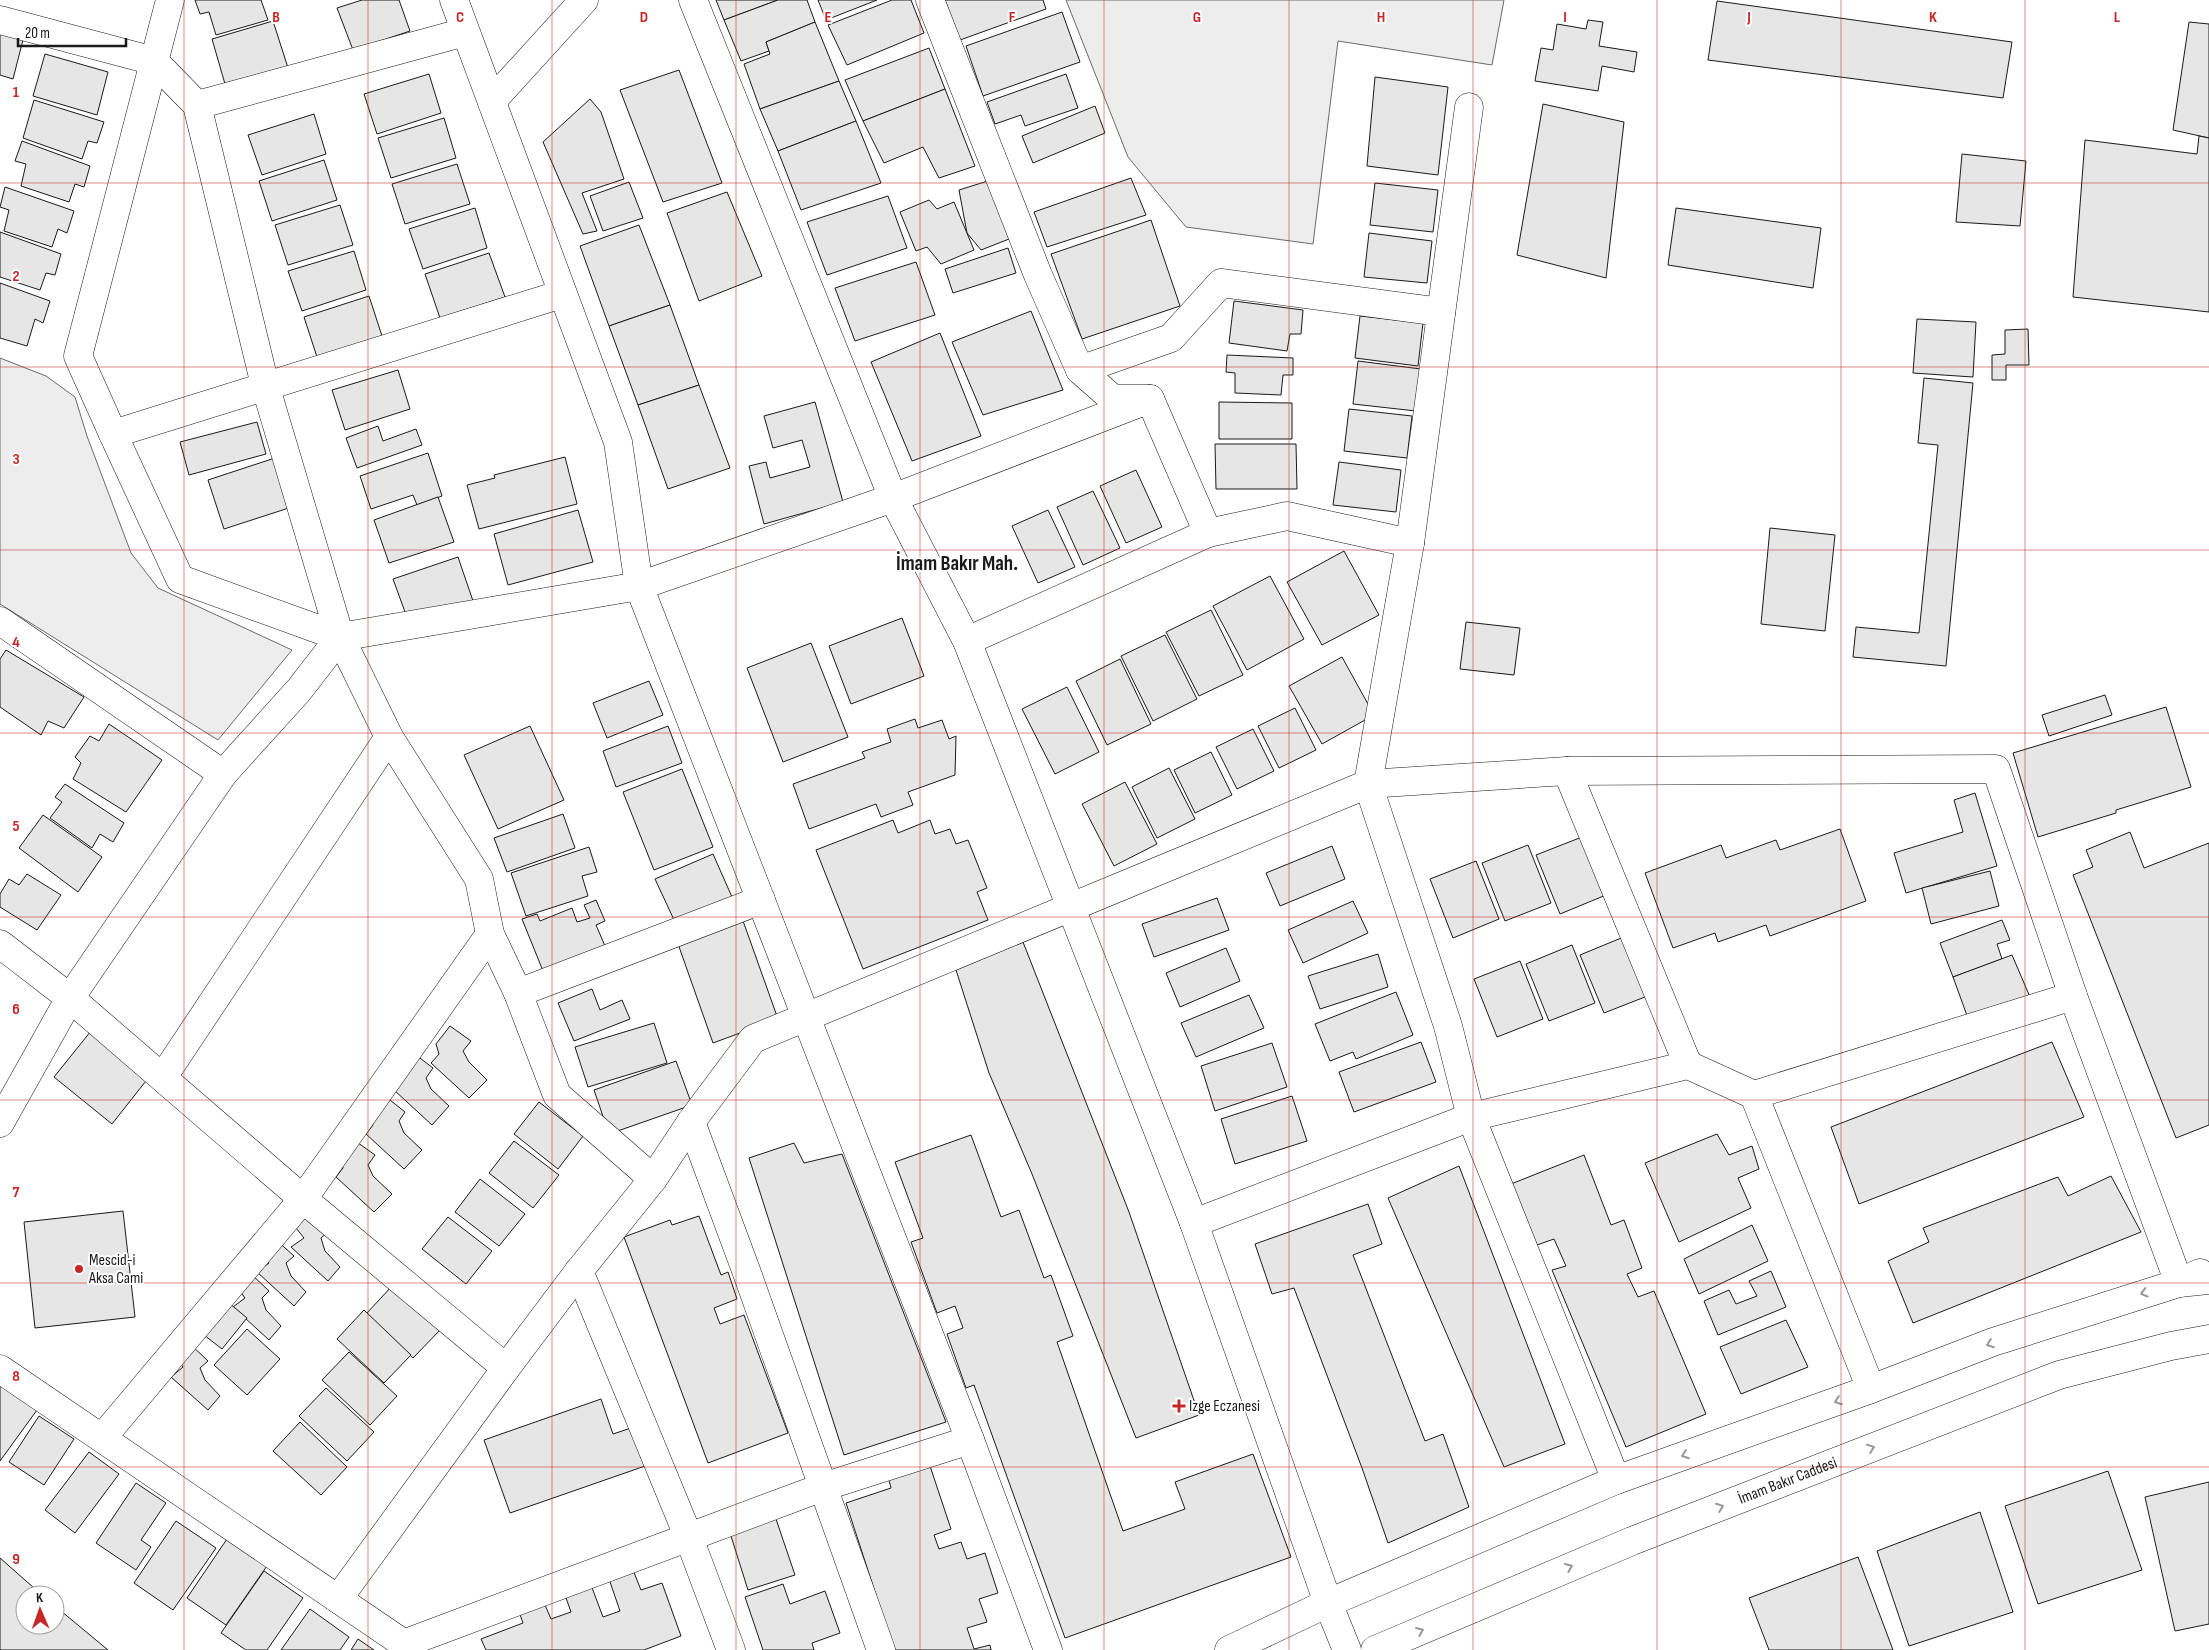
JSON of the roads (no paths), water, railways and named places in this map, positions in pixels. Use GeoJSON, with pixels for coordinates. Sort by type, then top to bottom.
{"type":"FeatureCollection","features":[{"type":"Feature","properties":{"kind":"street"},"geometry":{"type":"LineString","coordinates":[[170,0],[78,356],[180,578],[340,637],[639,586],[893,498],[1150,399]]}},
{"type":"Feature","properties":{"kind":"street"},"geometry":{"type":"LineString","coordinates":[[454,0],[618,442],[639,586],[970,1440],[1048,1650]]}},
{"type":"Feature","properties":{"kind":"street"},"geometry":{"type":"LineString","coordinates":[[492,101],[584,0]]}},
{"type":"Feature","properties":{"kind":"street"},"geometry":{"type":"LineString","coordinates":[[693,0],[893,498],[967,641],[1069,907],[1194,1223],[1328,1603],[1347,1650]]}},
{"type":"Feature","properties":{"kind":"street"},"geometry":{"type":"LineString","coordinates":[[930,0],[1038,275],[1080,370],[1114,399],[1150,399]]}},
{"type":"Feature","properties":{"kind":"street"},"geometry":{"type":"LineString","coordinates":[[0,20],[154,61],[197,105],[265,385],[340,637],[389,737],[479,879],[490,934],[518,993],[557,1095],[653,1178]]}},
{"type":"Feature","properties":{"kind":"street"},"geometry":{"type":"LineString","coordinates":[[197,105],[465,32]]}},
{"type":"Feature","properties":{"kind":"street"},"geometry":{"type":"LineString","coordinates":[[1469,107],[1410,543],[1368,784],[1448,1026],[1471,1117],[1616,1480]]}},
{"type":"Feature","properties":{"kind":"street"},"geometry":{"type":"LineString","coordinates":[[1080,370],[1171,338],[1221,283],[1441,312]]}},
{"type":"Feature","properties":{"kind":"street"},"geometry":{"type":"LineString","coordinates":[[113,434],[265,385],[562,294]]}},
{"type":"Feature","properties":{"kind":"street"},"geometry":{"type":"LineString","coordinates":[[1150,399],[1208,532]]}},
{"type":"Feature","properties":{"kind":"street"},"geometry":{"type":"LineString","coordinates":[[967,641],[1208,532],[1287,516],[1410,543]]}},
{"type":"Feature","properties":{"kind":"street"},"geometry":{"type":"LineString","coordinates":[[0,621],[223,774]]}},
{"type":"Feature","properties":{"kind":"street"},"geometry":{"type":"LineString","coordinates":[[0,1123],[70,998],[223,774],[299,690],[340,637]]}},
{"type":"Feature","properties":{"kind":"street"},"geometry":{"type":"LineString","coordinates":[[163,1077],[389,737]]}},
{"type":"Feature","properties":{"kind":"street"},"geometry":{"type":"LineString","coordinates":[[338,1599],[506,1368],[653,1178],[690,1122],[753,1039],[1368,784],[1566,770],[1996,769],[2073,996],[2179,1283]]}},
{"type":"Feature","properties":{"kind":"street"},"geometry":{"type":"LineString","coordinates":[[1566,770],[1688,1065]]}},
{"type":"Feature","properties":{"kind":"street"},"geometry":{"type":"LineString","coordinates":[[518,993],[761,900]]}},
{"type":"Feature","properties":{"kind":"street"},"geometry":{"type":"LineString","coordinates":[[102,1438],[303,1199],[490,934]]}},
{"type":"Feature","properties":{"kind":"street"},"geometry":{"type":"LineString","coordinates":[[0,944],[70,998],[303,1199],[506,1368]]}},
{"type":"Feature","properties":{"kind":"street"},"geometry":{"type":"LineString","coordinates":[[1194,1223],[1471,1117],[1688,1065],[1754,1095],[2073,996]]}},
{"type":"Feature","properties":{"kind":"street"},"geometry":{"type":"LineString","coordinates":[[1754,1095],[1871,1389]]}},
{"type":"Feature","properties":{"kind":"street"},"geometry":{"type":"LineString","coordinates":[[690,1122],[881,1650]]}},
{"type":"Feature","properties":{"kind":"street"},"geometry":{"type":"LineString","coordinates":[[1229,1650],[1328,1603],[1616,1480],[1871,1389],[1993,1342],[2179,1283],[2209,1269]]}},
{"type":"Feature","properties":{"kind":"street"},"geometry":{"type":"LineString","coordinates":[[580,1271],[689,1538],[732,1650]]}},
{"type":"Feature","properties":{"kind":"street"},"geometry":{"type":"LineString","coordinates":[[2179,1283],[2209,1280]]}},
{"type":"Feature","properties":{"kind":"street","name":"İmam Bakır Caddesi"},"geometry":{"type":"LineString","coordinates":[[1375,1650],[1632,1541],[2059,1375],[2172,1346],[2209,1339]]}},
{"type":"Feature","properties":{"kind":"street"},"geometry":{"type":"LineString","coordinates":[[0,1369],[408,1647],[823,1487],[970,1440]]}},
{"type":"Feature","properties":{"kind":"place","name":"Mescid-i Aksa Cami"},"geometry":{"type":"Point","coordinates":[79,1269]}},
{"type":"Feature","properties":{"kind":"place","name":"Izge Eczanesi"},"geometry":{"type":"Point","coordinates":[1179,1406]}},
{"type":"Feature","properties":{"kind":"district","name":"İmam Bakır Mah."},"geometry":{"type":"Point","coordinates":[957,563]}}]}
